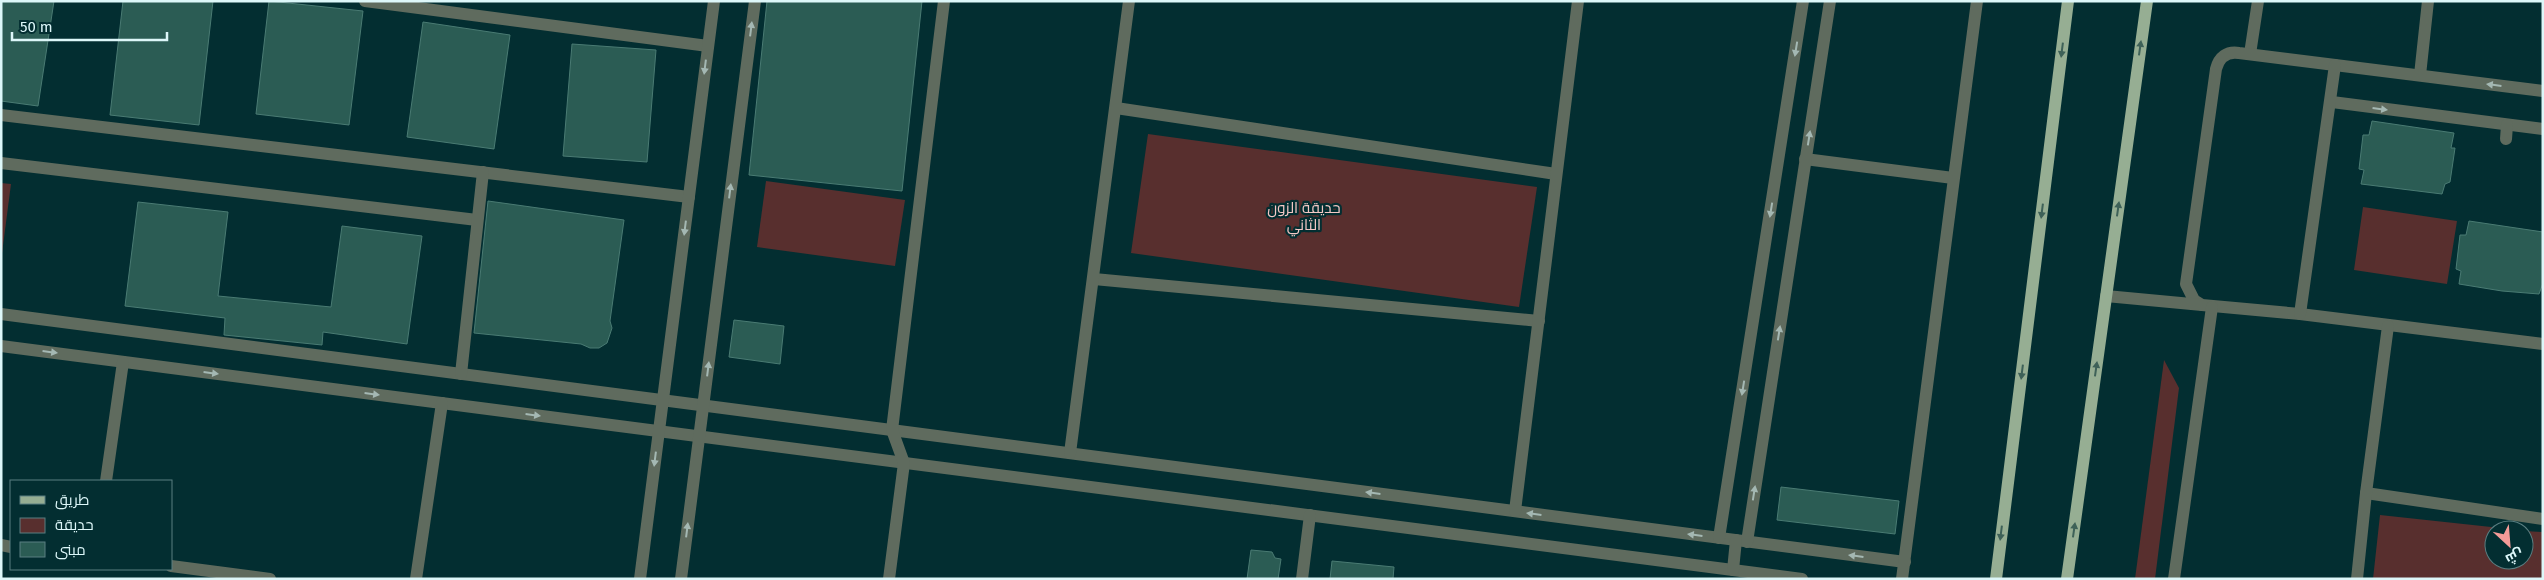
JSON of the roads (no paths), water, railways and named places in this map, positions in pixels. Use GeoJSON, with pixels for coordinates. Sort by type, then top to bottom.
{"type":"FeatureCollection","features":[{"type":"Feature","properties":{"kind":"main road"},"geometry":{"type":"LineString","coordinates":[[1996,579],[2068,1]]}},
{"type":"Feature","properties":{"kind":"main road"},"geometry":{"type":"LineString","coordinates":[[2067,579],[2147,1]]}},
{"type":"Feature","properties":{"kind":"street"},"geometry":{"type":"LineString","coordinates":[[365,1],[708,46]]}},
{"type":"Feature","properties":{"kind":"street"},"geometry":{"type":"LineString","coordinates":[[640,579],[714,1]]}},
{"type":"Feature","properties":{"kind":"street"},"geometry":{"type":"LineString","coordinates":[[681,579],[755,1]]}},
{"type":"Feature","properties":{"kind":"street"},"geometry":{"type":"LineString","coordinates":[[889,579],[904,463],[892,430],[944,1]]}},
{"type":"Feature","properties":{"kind":"street"},"geometry":{"type":"LineString","coordinates":[[1070,453],[1129,1]]}},
{"type":"Feature","properties":{"kind":"street"},"geometry":{"type":"LineString","coordinates":[[1515,512],[1578,1]]}},
{"type":"Feature","properties":{"kind":"street"},"geometry":{"type":"LineString","coordinates":[[1719,538],[1803,1]]}},
{"type":"Feature","properties":{"kind":"street"},"geometry":{"type":"LineString","coordinates":[[1738,573],[1741,541],[1830,1]]}},
{"type":"Feature","properties":{"kind":"street"},"geometry":{"type":"LineString","coordinates":[[1902,579],[1977,1]]}},
{"type":"Feature","properties":{"kind":"street"},"geometry":{"type":"LineString","coordinates":[[2250,54],[2258,1]]}},
{"type":"Feature","properties":{"kind":"street"},"geometry":{"type":"LineString","coordinates":[[2420,75],[2428,1]]}},
{"type":"Feature","properties":{"kind":"street"},"geometry":{"type":"LineString","coordinates":[[2207,306],[2194,300],[2186,284],[2216,70],[2218,63],[2227,54],[2233,52],[2543,91]]}},
{"type":"Feature","properties":{"kind":"street"},"geometry":{"type":"LineString","coordinates":[[2300,314],[2332,102],[2335,65]]}},
{"type":"Feature","properties":{"kind":"street"},"geometry":{"type":"LineString","coordinates":[[2332,102],[2543,129]]}},
{"type":"Feature","properties":{"kind":"street"},"geometry":{"type":"LineString","coordinates":[[1116,108],[1556,174]]}},
{"type":"Feature","properties":{"kind":"street"},"geometry":{"type":"LineString","coordinates":[[1,115],[689,196]]}},
{"type":"Feature","properties":{"kind":"street"},"geometry":{"type":"LineString","coordinates":[[2506,139],[2507,125]]}},
{"type":"Feature","properties":{"kind":"street"},"geometry":{"type":"LineString","coordinates":[[1805,159],[1953,178]]}},
{"type":"Feature","properties":{"kind":"street"},"geometry":{"type":"LineString","coordinates":[[1,163],[477,220]]}},
{"type":"Feature","properties":{"kind":"street"},"geometry":{"type":"LineString","coordinates":[[461,374],[483,172]]}},
{"type":"Feature","properties":{"kind":"street"},"geometry":{"type":"LineString","coordinates":[[1094,279],[1539,321]]}},
{"type":"Feature","properties":{"kind":"street"},"geometry":{"type":"LineString","coordinates":[[2106,296],[2300,314],[2543,344]]}},
{"type":"Feature","properties":{"kind":"street"},"geometry":{"type":"LineString","coordinates":[[2174,579],[2207,306]]}},
{"type":"Feature","properties":{"kind":"street"},"geometry":{"type":"LineString","coordinates":[[1,314],[1904,562]]}},
{"type":"Feature","properties":{"kind":"street"},"geometry":{"type":"LineString","coordinates":[[2357,579],[2366,493],[2388,326]]}},
{"type":"Feature","properties":{"kind":"street"},"geometry":{"type":"LineString","coordinates":[[1,346],[1310,515],[1718,573],[1802,579]]}},
{"type":"Feature","properties":{"kind":"street"},"geometry":{"type":"LineString","coordinates":[[106,480],[123,362]]}},
{"type":"Feature","properties":{"kind":"street"},"geometry":{"type":"LineString","coordinates":[[416,579],[442,403]]}},
{"type":"Feature","properties":{"kind":"street"},"geometry":{"type":"LineString","coordinates":[[2366,493],[2543,519]]}},
{"type":"Feature","properties":{"kind":"street"},"geometry":{"type":"LineString","coordinates":[[1302,579],[1310,515]]}},
{"type":"Feature","properties":{"kind":"street"},"geometry":{"type":"LineString","coordinates":[[172,566],[217,576],[270,579]]}},
{"type":"Feature","properties":{"kind":"park label","name":"حديقة الزون الثاني"},"geometry":{"type":"Point","coordinates":[1304,216]}}]}
